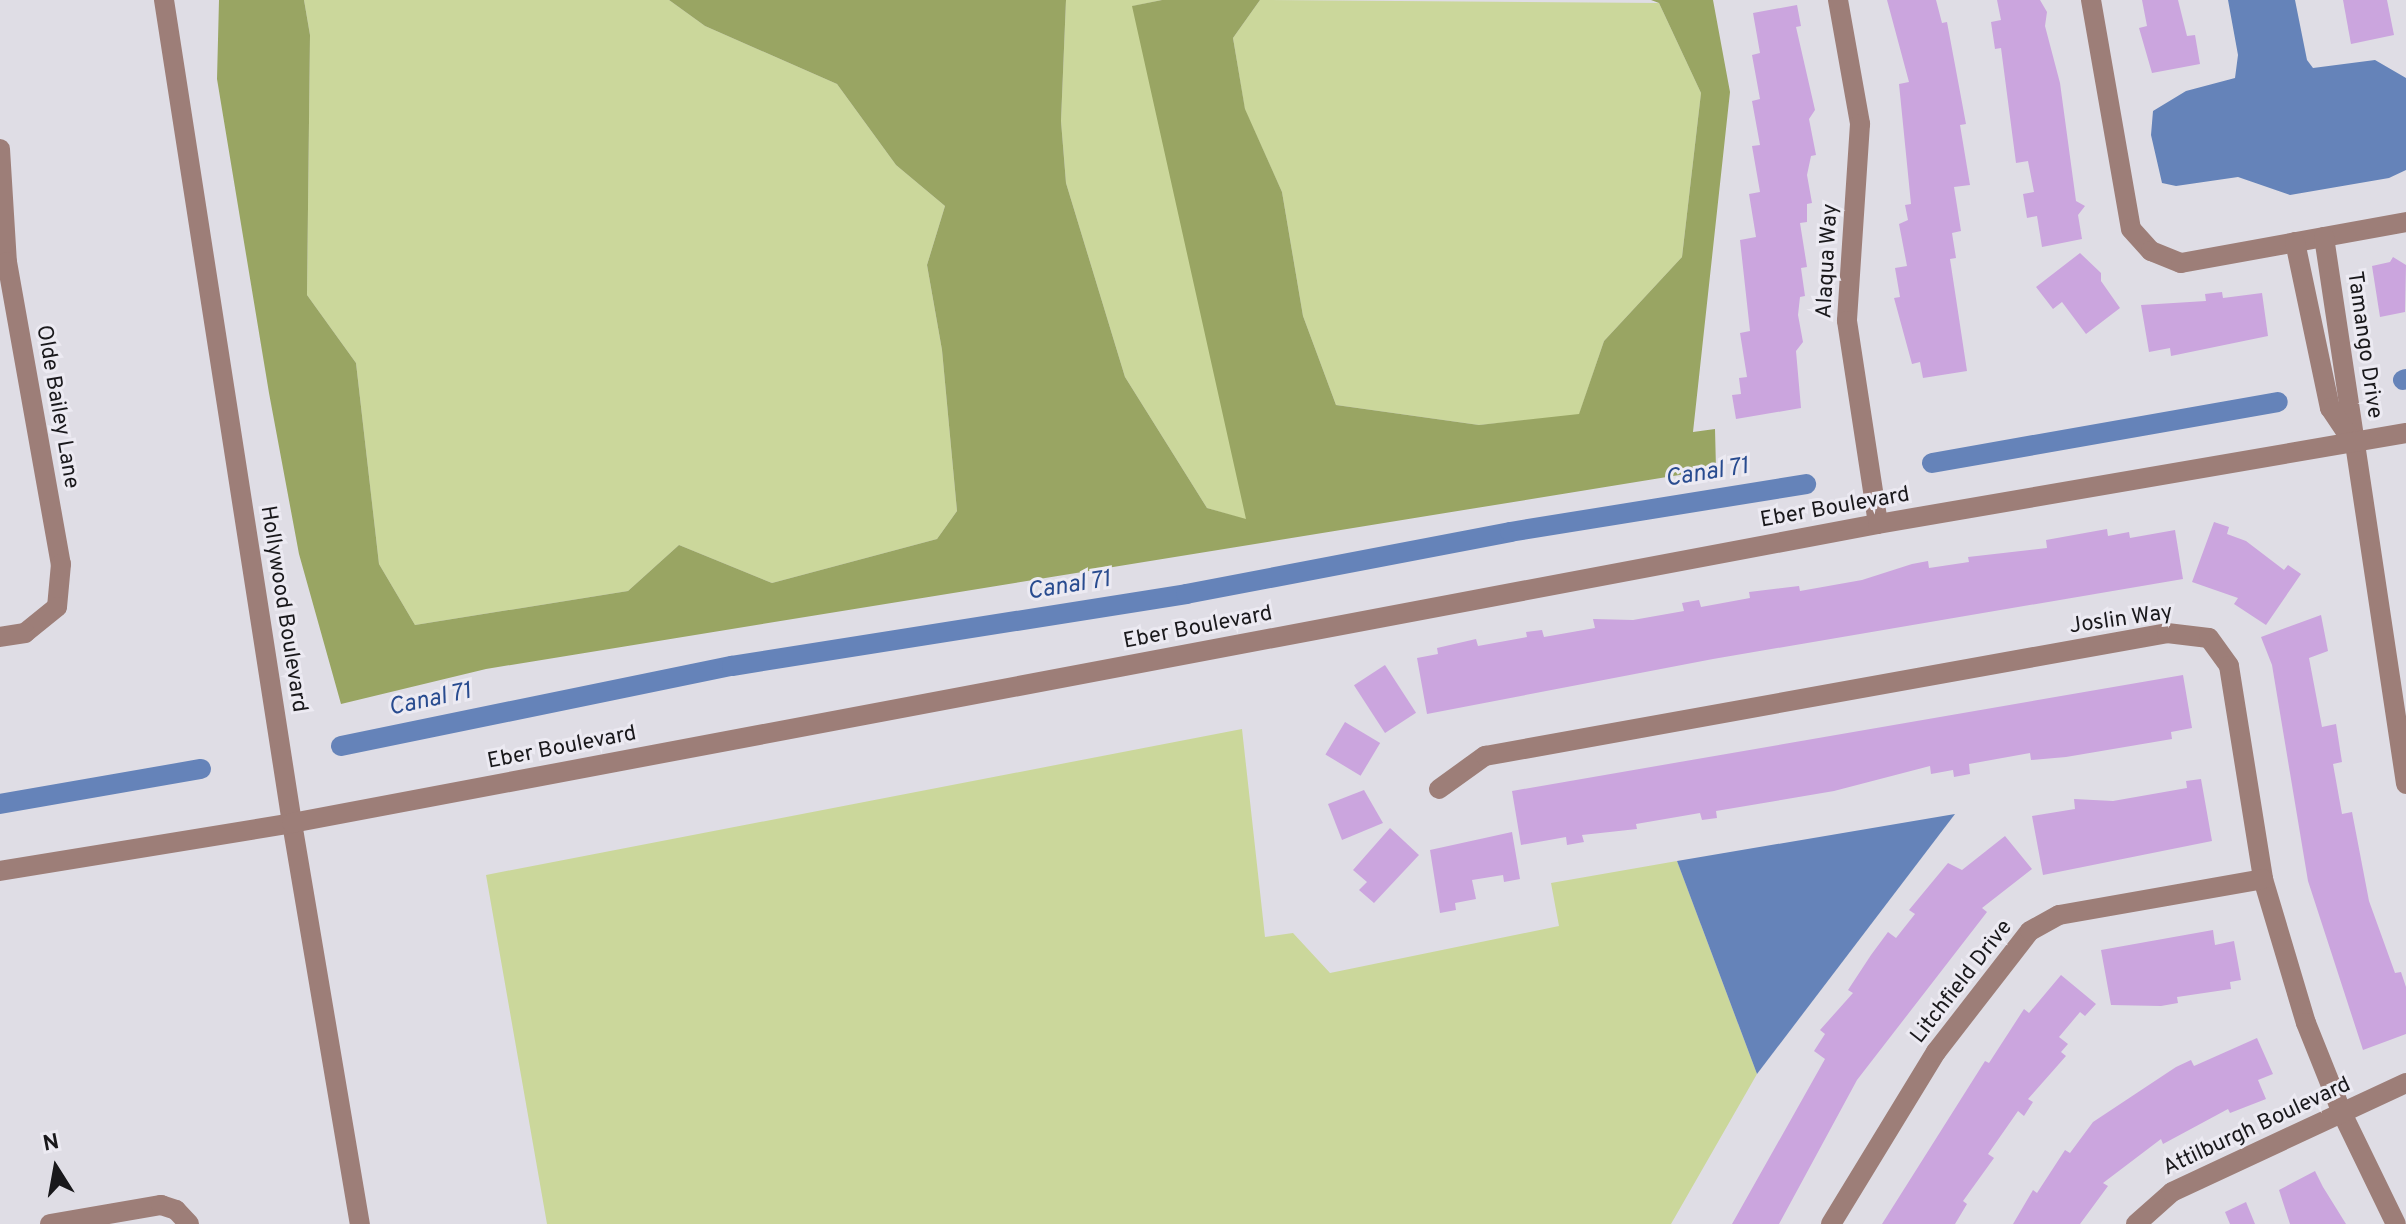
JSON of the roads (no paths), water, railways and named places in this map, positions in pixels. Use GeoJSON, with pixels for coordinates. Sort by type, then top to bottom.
{"type":"FeatureCollection","features":[{"type":"Feature","properties":{"kind":"street","name":"Hollywood Boulevard"},"geometry":{"type":"LineString","coordinates":[[164,0],[292,823],[360,1224]]}},
{"type":"Feature","properties":{"kind":"street","name":"Alaqua Way"},"geometry":{"type":"LineString","coordinates":[[1838,0],[1860,124],[1847,321],[1878,524]]}},
{"type":"Feature","properties":{"kind":"street"},"geometry":{"type":"LineString","coordinates":[[2091,0],[2131,229],[2151,251],[2181,263],[2406,222]]}},
{"type":"Feature","properties":{"kind":"street","name":"Olde Bailey Lane"},"geometry":{"type":"LineString","coordinates":[[0,149],[7,262],[61,564],[57,607],[25,633],[0,637]]}},
{"type":"Feature","properties":{"kind":"street","name":"Tamango Drive"},"geometry":{"type":"LineString","coordinates":[[2324,237],[2349,387],[2352,442]]}},
{"type":"Feature","properties":{"kind":"street","name":"Tamango Drive"},"geometry":{"type":"LineString","coordinates":[[2295,242],[2330,408],[2352,442]]}},
{"type":"Feature","properties":{"kind":"street"},"geometry":{"type":"LineString","coordinates":[[2306,294],[2332,286]]}},
{"type":"Feature","properties":{"kind":"street","name":"Eber Boulevard"},"geometry":{"type":"LineString","coordinates":[[0,871],[292,823],[1878,524],[2406,433]]}},
{"type":"Feature","properties":{"kind":"street"},"geometry":{"type":"LineString","coordinates":[[2352,442],[2406,784]]}},
{"type":"Feature","properties":{"kind":"street","name":"Joslin Way"},"geometry":{"type":"LineString","coordinates":[[1439,789],[1485,756],[2167,633],[2209,638],[2229,666],[2263,879],[2306,1023],[2342,1113],[2396,1224]]}},
{"type":"Feature","properties":{"kind":"street","name":"Litchfield Drive"},"geometry":{"type":"LineString","coordinates":[[1831,1224],[1936,1052],[2030,931],[2059,915],[2263,879]]}},
{"type":"Feature","properties":{"kind":"street","name":"Attilburgh Boulevard"},"geometry":{"type":"LineString","coordinates":[[2136,1224],[2172,1192],[2406,1083]]}},
{"type":"Feature","properties":{"kind":"street"},"geometry":{"type":"LineString","coordinates":[[50,1224],[161,1205],[176,1210],[189,1224]]}},
{"type":"Feature","properties":{"kind":"water"},"geometry":{"type":"Polygon","coordinates":[[[2228,0],[2295,0],[2307,60],[2313,68],[2375,60],[2406,78],[2406,170],[2389,178],[2290,195],[2238,177],[2176,186],[2162,183],[2151,135],[2153,111],[2186,91],[2235,78],[2238,55],[2228,0]]]}},
{"type":"Feature","properties":{"kind":"water"},"geometry":{"type":"Polygon","coordinates":[[[1955,814],[1757,1074],[1677,861],[1955,814]]]}},
{"type":"Feature","properties":{"kind":"waterway","name":"Canal 71"},"geometry":{"type":"LineString","coordinates":[[1932,463],[2278,402]]}},
{"type":"Feature","properties":{"kind":"waterway","name":"Canal 71"},"geometry":{"type":"LineString","coordinates":[[341,746],[732,666],[1186,594],[1510,532],[1806,484]]}},
{"type":"Feature","properties":{"kind":"waterway","name":"Canal 71"},"geometry":{"type":"LineString","coordinates":[[0,804],[201,769]]}}]}
